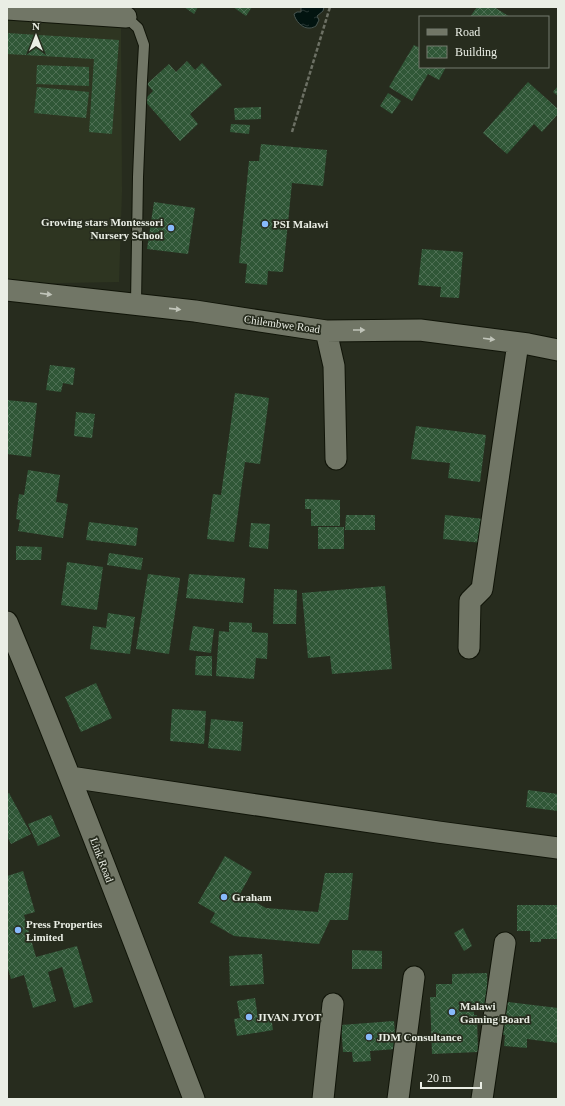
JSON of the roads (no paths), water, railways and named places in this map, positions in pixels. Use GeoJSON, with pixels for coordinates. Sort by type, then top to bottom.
{"type":"FeatureCollection","features":[{"type":"Feature","properties":{"kind":"street"},"geometry":{"type":"LineString","coordinates":[[7,9],[126,17]]}},
{"type":"Feature","properties":{"kind":"street","name":"Chilembwe Road"},"geometry":{"type":"LineString","coordinates":[[7,290],[195,311],[326,331],[420,330],[558,350]]}},
{"type":"Feature","properties":{"kind":"street"},"geometry":{"type":"LineString","coordinates":[[326,331],[334,366],[336,459]]}},
{"type":"Feature","properties":{"kind":"street"},"geometry":{"type":"LineString","coordinates":[[469,648],[470,601],[482,589],[518,343]]}},
{"type":"Feature","properties":{"kind":"street","name":"Link Road"},"geometry":{"type":"LineString","coordinates":[[7,622],[34,685],[194,1099]]}},
{"type":"Feature","properties":{"kind":"street"},"geometry":{"type":"LineString","coordinates":[[70,777],[558,848]]}},
{"type":"Feature","properties":{"kind":"street"},"geometry":{"type":"LineString","coordinates":[[482,1099],[505,943]]}},
{"type":"Feature","properties":{"kind":"street"},"geometry":{"type":"LineString","coordinates":[[398,1099],[414,977]]}},
{"type":"Feature","properties":{"kind":"street"},"geometry":{"type":"LineString","coordinates":[[323,1099],[333,1004]]}},
{"type":"Feature","properties":{"kind":"lane"},"geometry":{"type":"LineString","coordinates":[[126,17],[138,28],[144,45],[136,304]]}},
{"type":"Feature","properties":{"kind":"water"},"geometry":{"type":"Polygon","coordinates":[[[301,7],[324,7],[323,11],[317,16],[319,20],[316,26],[307,28],[302,26],[297,21],[294,14],[301,12],[301,7]]]}},
{"type":"Feature","properties":{"kind":"place","name":"PSI Malawi"},"geometry":{"type":"Point","coordinates":[265,224]}},
{"type":"Feature","properties":{"kind":"place","name":"Growing stars Montessori Nursery School"},"geometry":{"type":"Point","coordinates":[171,228]}},
{"type":"Feature","properties":{"kind":"place","name":"Graham"},"geometry":{"type":"Point","coordinates":[224,897]}},
{"type":"Feature","properties":{"kind":"place","name":"Press Properties Limited"},"geometry":{"type":"Point","coordinates":[18,930]}},
{"type":"Feature","properties":{"kind":"place","name":"Malawi Gaming Board"},"geometry":{"type":"Point","coordinates":[452,1012]}},
{"type":"Feature","properties":{"kind":"place","name":"JIVAN JYOT"},"geometry":{"type":"Point","coordinates":[249,1017]}},
{"type":"Feature","properties":{"kind":"place","name":"JDM Consultance"},"geometry":{"type":"Point","coordinates":[369,1037]}}]}
